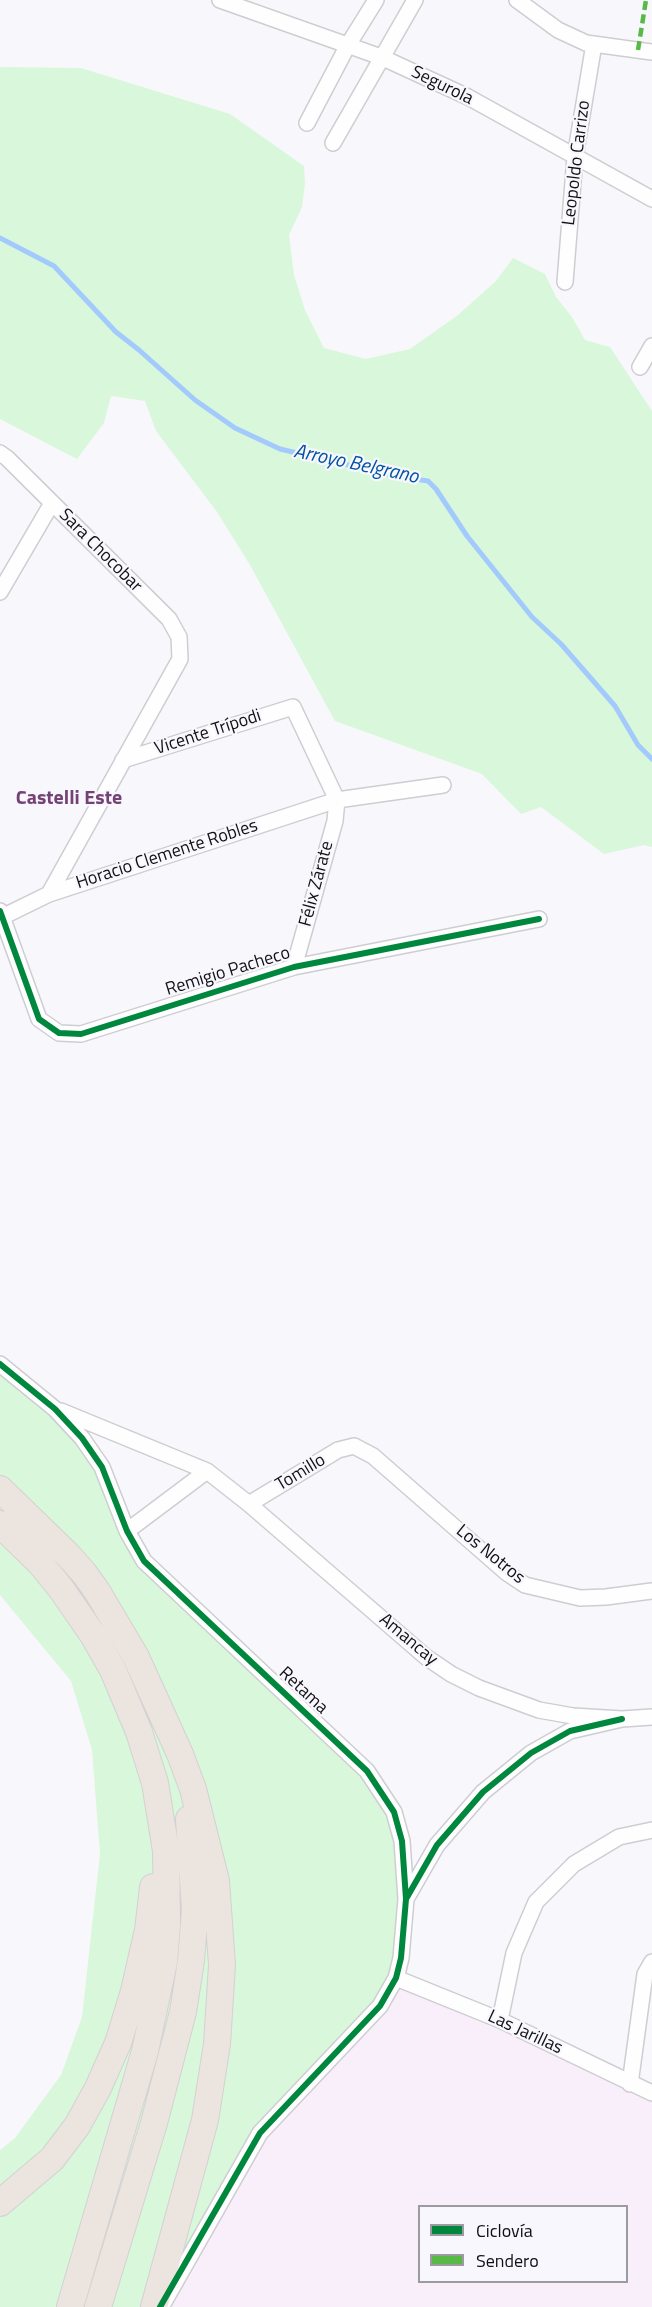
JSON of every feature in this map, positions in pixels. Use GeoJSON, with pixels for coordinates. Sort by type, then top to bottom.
{"type":"FeatureCollection","features":[{"type":"Feature","properties":{"kind":"highway"},"geometry":{"type":"LineString","coordinates":[[0,1489],[67,1554],[97,1591],[136,1657],[193,1789],[216,1881],[222,1965],[217,2044],[206,2120],[154,2307]]}},
{"type":"Feature","properties":{"kind":"highway"},"geometry":{"type":"LineString","coordinates":[[0,1524],[40,1563],[62,1590],[93,1635],[113,1670],[139,1732],[155,1783],[161,1812],[168,1887],[164,1962],[145,2051],[70,2307]]}},
{"type":"Feature","properties":{"kind":"highway"},"geometry":{"type":"LineString","coordinates":[[98,2307],[171,2060],[183,2012],[191,1961],[195,1910],[190,1832],[182,1781],[164,1719]]}},
{"type":"Feature","properties":{"kind":"highway"},"geometry":{"type":"LineString","coordinates":[[0,2203],[52,2159],[77,2126],[98,2088],[118,2043],[134,1991],[148,1930],[161,1812]]}},
{"type":"Feature","properties":{"kind":"street","name":"Segurola"},"geometry":{"type":"LineString","coordinates":[[220,0],[381,57],[468,97],[652,199]]}},
{"type":"Feature","properties":{"kind":"street"},"geometry":{"type":"LineString","coordinates":[[307,123],[348,45],[376,0]]}},
{"type":"Feature","properties":{"kind":"street"},"geometry":{"type":"LineString","coordinates":[[333,143],[415,0]]}},
{"type":"Feature","properties":{"kind":"street"},"geometry":{"type":"LineString","coordinates":[[517,0],[558,30],[586,43],[652,52]]}},
{"type":"Feature","properties":{"kind":"street","name":"Leopoldo Carrizo"},"geometry":{"type":"LineString","coordinates":[[565,282],[575,157],[594,44]]}},
{"type":"Feature","properties":{"kind":"street"},"geometry":{"type":"LineString","coordinates":[[640,367],[652,346]]}},
{"type":"Feature","properties":{"kind":"street","name":"Sara Chocobar"},"geometry":{"type":"LineString","coordinates":[[0,453],[169,619],[179,637],[180,659]]}},
{"type":"Feature","properties":{"kind":"street"},"geometry":{"type":"LineString","coordinates":[[0,592],[52,503]]}},
{"type":"Feature","properties":{"kind":"street","name":"Vicente Trípodi"},"geometry":{"type":"LineString","coordinates":[[49,894],[180,659]]}},
{"type":"Feature","properties":{"kind":"street","name":"Vicente Trípodi"},"geometry":{"type":"LineString","coordinates":[[123,760],[293,706],[337,800]]}},
{"type":"Feature","properties":{"kind":"street","name":"Horacio Clemente Robles"},"geometry":{"type":"LineString","coordinates":[[0,915],[49,894],[337,800],[443,785]]}},
{"type":"Feature","properties":{"kind":"street","name":"Félix Zárate"},"geometry":{"type":"LineString","coordinates":[[294,967],[334,821],[337,800]]}},
{"type":"Feature","properties":{"kind":"street","name":"Remigio Pacheco"},"geometry":{"type":"LineString","coordinates":[[0,915],[39,1019],[59,1033],[81,1034],[294,967],[539,919]]}},
{"type":"Feature","properties":{"kind":"street"},"geometry":{"type":"LineString","coordinates":[[0,1364],[56,1409]]}},
{"type":"Feature","properties":{"kind":"street","name":"Amancay"},"geometry":{"type":"LineString","coordinates":[[56,1409],[207,1471],[249,1504],[426,1657],[451,1674],[479,1688],[539,1710],[573,1716],[622,1719],[652,1717]]}},
{"type":"Feature","properties":{"kind":"street","name":"Retama"},"geometry":{"type":"LineString","coordinates":[[56,1409],[82,1438],[102,1467],[127,1532],[144,1561],[367,1771],[394,1812],[402,1841],[406,1899],[401,1958],[396,1978],[380,2006],[260,2133],[160,2307]]}},
{"type":"Feature","properties":{"kind":"street","name":"Tomillo"},"geometry":{"type":"LineString","coordinates":[[249,1504],[338,1450],[354,1446]]}},
{"type":"Feature","properties":{"kind":"street","name":"Los Notros"},"geometry":{"type":"LineString","coordinates":[[354,1446],[372,1456],[507,1573],[525,1585],[580,1598],[652,1591]]}},
{"type":"Feature","properties":{"kind":"street"},"geometry":{"type":"LineString","coordinates":[[127,1532],[207,1471]]}},
{"type":"Feature","properties":{"kind":"street"},"geometry":{"type":"LineString","coordinates":[[406,1899],[437,1845],[483,1792],[531,1753],[570,1731],[622,1719]]}},
{"type":"Feature","properties":{"kind":"street"},"geometry":{"type":"LineString","coordinates":[[500,2020],[514,1953],[536,1902],[574,1864],[619,1837],[652,1830]]}},
{"type":"Feature","properties":{"kind":"street"},"geometry":{"type":"LineString","coordinates":[[630,2084],[645,1974],[652,1962]]}},
{"type":"Feature","properties":{"kind":"street","name":"Las Jarillas"},"geometry":{"type":"LineString","coordinates":[[396,1978],[500,2020],[652,2093]]}},
{"type":"Feature","properties":{"kind":"shaded area"},"geometry":{"type":"Polygon","coordinates":[[[396,1978],[652,2093],[652,2307],[160,2307],[235,2176],[396,1978]]]}},
{"type":"Feature","properties":{"kind":"green space"},"geometry":{"type":"Polygon","coordinates":[[[0,67],[81,68],[230,114],[304,166],[305,184],[302,207],[289,235],[294,275],[305,310],[324,348],[366,359],[410,349],[458,315],[496,281],[513,258],[545,274],[556,297],[572,317],[585,340],[610,347],[652,411],[652,847],[644,845],[604,854],[541,807],[521,814],[482,774],[335,721],[250,565],[217,512],[156,431],[145,401],[111,396],[104,423],[77,459],[0,419],[0,67]]]}},
{"type":"Feature","properties":{"kind":"green space"},"geometry":{"type":"Polygon","coordinates":[[[0,1364],[82,1438],[135,1549],[367,1771],[402,1841],[396,1978],[260,2133],[160,2307],[0,2307],[0,2150],[15,2138],[61,2075],[82,2017],[100,1854],[92,1750],[71,1681],[0,1595],[0,1364]]]}},
{"type":"Feature","properties":{"kind":"waterway","name":"Arroyo Belgrano"},"geometry":{"type":"LineString","coordinates":[[0,238],[54,266],[116,332],[195,400],[235,428],[280,449],[395,476],[428,481],[436,489],[467,536],[532,617],[561,644],[615,706],[638,745],[652,759]]}},
{"type":"Feature","properties":{"kind":"marked path"},"geometry":{"type":"LineString","coordinates":[[638,50],[646,0]]}},
{"type":"Feature","properties":{"kind":"cycle path"},"geometry":{"type":"LineString","coordinates":[[0,911],[39,1019],[59,1033],[81,1034],[294,967],[539,919]]}},
{"type":"Feature","properties":{"kind":"cycle path"},"geometry":{"type":"LineString","coordinates":[[0,1364],[55,1409],[82,1438],[102,1467],[127,1531],[144,1561],[367,1771],[394,1812],[402,1841],[406,1899]]}},
{"type":"Feature","properties":{"kind":"cycle path"},"geometry":{"type":"LineString","coordinates":[[160,2307],[260,2133],[380,2006],[396,1978],[401,1958],[406,1899],[437,1845],[483,1792],[531,1753],[570,1731],[622,1719]]}},
{"type":"Feature","properties":{"kind":"district","name":"Castelli Este"},"geometry":{"type":"Point","coordinates":[69,799]}}]}
